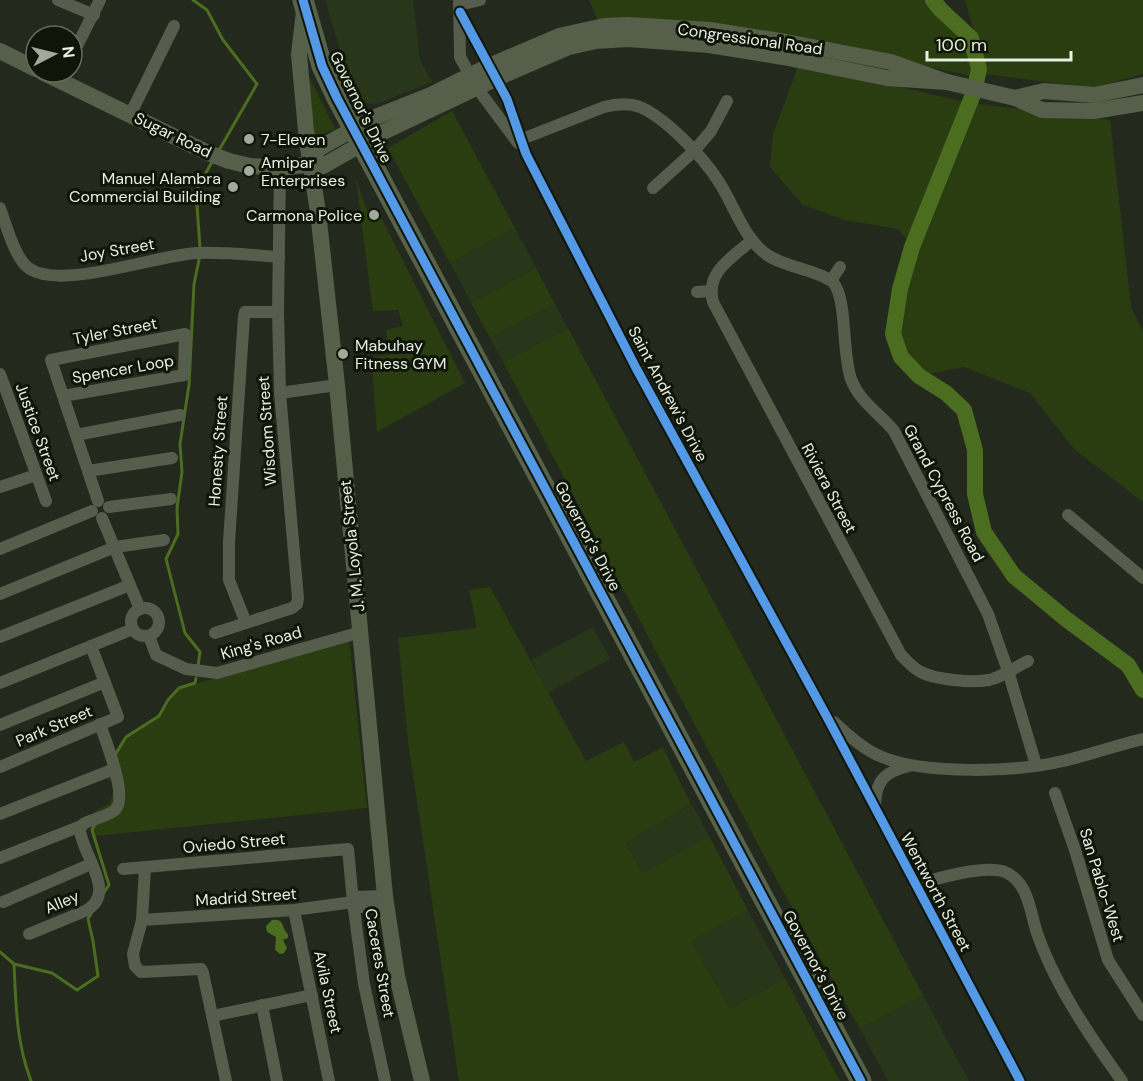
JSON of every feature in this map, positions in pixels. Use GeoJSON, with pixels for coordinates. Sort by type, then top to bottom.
{"type":"FeatureCollection","features":[{"type":"Feature","properties":{"kind":"highway","name":"Governor's Drive"},"geometry":{"type":"LineString","coordinates":[[304,4],[322,66],[357,136],[861,1081]]}},
{"type":"Feature","properties":{"kind":"main road","name":"J. M. Loyola Street"},"geometry":{"type":"LineString","coordinates":[[304,4],[299,55],[337,386],[361,632],[378,902],[422,1081]]}},
{"type":"Feature","properties":{"kind":"main road","name":"Congressional Road"},"geometry":{"type":"LineString","coordinates":[[357,136],[492,73],[559,36],[594,28],[628,25],[710,30],[891,62],[948,83],[1015,98],[1042,110],[1094,111],[1143,103]]}},
{"type":"Feature","properties":{"kind":"main road"},"geometry":{"type":"LineString","coordinates":[[0,51],[24,63]]}},
{"type":"Feature","properties":{"kind":"main road","name":"Sugar Road"},"geometry":{"type":"LineString","coordinates":[[75,84],[130,115],[208,153],[250,166],[280,168],[311,164],[322,166],[357,136]]}},
{"type":"Feature","properties":{"kind":"main road","name":"Congressional Road"},"geometry":{"type":"LineString","coordinates":[[1015,98],[1044,91],[1094,95],[1143,85]]}},
{"type":"Feature","properties":{"kind":"street"},"geometry":{"type":"LineString","coordinates":[[58,0],[94,15]]}},
{"type":"Feature","properties":{"kind":"street"},"geometry":{"type":"LineString","coordinates":[[84,34],[100,0]]}},
{"type":"Feature","properties":{"kind":"street"},"geometry":{"type":"LineString","coordinates":[[459,6],[480,0]]}},
{"type":"Feature","properties":{"kind":"street","name":"Saint Andrew's Drive"},"geometry":{"type":"LineString","coordinates":[[459,6],[507,99],[519,140],[636,368],[827,717],[865,748],[880,756],[911,765],[1004,769],[1062,761],[1142,739]]}},
{"type":"Feature","properties":{"kind":"street","name":"Saint Andrew's Drive"},"geometry":{"type":"LineString","coordinates":[[459,6],[460,57],[474,81],[519,140]]}},
{"type":"Feature","properties":{"kind":"street"},"geometry":{"type":"LineString","coordinates":[[130,115],[174,26]]}},
{"type":"Feature","properties":{"kind":"street"},"geometry":{"type":"LineString","coordinates":[[653,188],[711,131],[727,101]]}},
{"type":"Feature","properties":{"kind":"street"},"geometry":{"type":"LineString","coordinates":[[519,140],[604,107],[626,105],[639,107],[655,116],[694,150],[719,182],[752,240],[766,254],[783,264],[832,279],[840,267]]}},
{"type":"Feature","properties":{"kind":"street","name":"Wisdom Street"},"geometry":{"type":"LineString","coordinates":[[215,633],[292,608],[297,604],[298,598],[280,393],[278,312],[280,168]]}},
{"type":"Feature","properties":{"kind":"street","name":"Joy Street"},"geometry":{"type":"LineString","coordinates":[[0,208],[19,257],[29,269],[49,277],[88,273],[200,253],[230,252],[279,257]]}},
{"type":"Feature","properties":{"kind":"street","name":"Riviera Street"},"geometry":{"type":"LineString","coordinates":[[752,240],[717,272],[704,292],[718,313],[902,655],[920,672],[973,681],[988,680],[1028,661]]}},
{"type":"Feature","properties":{"kind":"street","name":"Grand Cypress Road"},"geometry":{"type":"LineString","coordinates":[[832,279],[840,299],[852,381],[872,410],[894,431],[988,614],[1036,765]]}},
{"type":"Feature","properties":{"kind":"street","name":"Honesty Street"},"geometry":{"type":"LineString","coordinates":[[246,623],[229,580],[244,316],[245,312],[250,311],[278,312]]}},
{"type":"Feature","properties":{"kind":"street","name":"Tyler Street"},"geometry":{"type":"LineString","coordinates":[[63,396],[51,360],[185,334]]}},
{"type":"Feature","properties":{"kind":"street","name":"Spencer Loop"},"geometry":{"type":"LineString","coordinates":[[63,396],[184,375],[185,334]]}},
{"type":"Feature","properties":{"kind":"street","name":"Justice Street"},"geometry":{"type":"LineString","coordinates":[[0,374],[46,501]]}},
{"type":"Feature","properties":{"kind":"street"},"geometry":{"type":"LineString","coordinates":[[280,393],[337,386]]}},
{"type":"Feature","properties":{"kind":"street"},"geometry":{"type":"LineString","coordinates":[[63,396],[100,509],[140,609]]}},
{"type":"Feature","properties":{"kind":"street"},"geometry":{"type":"LineString","coordinates":[[76,435],[180,415]]}},
{"type":"Feature","properties":{"kind":"street"},"geometry":{"type":"LineString","coordinates":[[88,471],[172,458]]}},
{"type":"Feature","properties":{"kind":"street"},"geometry":{"type":"LineString","coordinates":[[0,487],[36,475]]}},
{"type":"Feature","properties":{"kind":"street"},"geometry":{"type":"LineString","coordinates":[[0,549],[100,509],[171,499]]}},
{"type":"Feature","properties":{"kind":"street"},"geometry":{"type":"LineString","coordinates":[[1068,515],[1143,578]]}},
{"type":"Feature","properties":{"kind":"street"},"geometry":{"type":"LineString","coordinates":[[0,594],[115,547],[164,540]]}},
{"type":"Feature","properties":{"kind":"street"},"geometry":{"type":"LineString","coordinates":[[0,638],[130,585]]}},
{"type":"Feature","properties":{"kind":"street"},"geometry":{"type":"LineString","coordinates":[[140,609],[153,611],[158,618],[158,627],[149,636],[140,635],[133,629],[133,616],[140,609]]}},
{"type":"Feature","properties":{"kind":"street"},"geometry":{"type":"LineString","coordinates":[[0,683],[133,629]]}},
{"type":"Feature","properties":{"kind":"street","name":"King's Road"},"geometry":{"type":"LineString","coordinates":[[149,636],[156,655],[186,669],[218,673],[361,632]]}},
{"type":"Feature","properties":{"kind":"street","name":"Park Street"},"geometry":{"type":"LineString","coordinates":[[0,767],[118,717],[91,646]]}},
{"type":"Feature","properties":{"kind":"street"},"geometry":{"type":"LineString","coordinates":[[0,725],[105,682]]}},
{"type":"Feature","properties":{"kind":"street","name":"Wentworth Street"},"geometry":{"type":"LineString","coordinates":[[827,717],[1020,1081]]}},
{"type":"Feature","properties":{"kind":"street"},"geometry":{"type":"LineString","coordinates":[[0,858],[81,826],[115,809],[119,793],[100,724]]}},
{"type":"Feature","properties":{"kind":"street"},"geometry":{"type":"LineString","coordinates":[[875,809],[875,795],[885,776],[894,770],[911,765]]}},
{"type":"Feature","properties":{"kind":"street"},"geometry":{"type":"LineString","coordinates":[[0,814],[114,770]]}},
{"type":"Feature","properties":{"kind":"street","name":"San Pablo-West"},"geometry":{"type":"LineString","coordinates":[[1054,793],[1075,850],[1108,960],[1143,1015]]}},
{"type":"Feature","properties":{"kind":"street","name":"Alley"},"geometry":{"type":"LineString","coordinates":[[29,934],[93,907],[99,900],[100,885],[80,837],[81,826]]}},
{"type":"Feature","properties":{"kind":"street","name":"Oviedo Street"},"geometry":{"type":"LineString","coordinates":[[123,869],[348,849]]}},
{"type":"Feature","properties":{"kind":"street","name":"Caceres Street"},"geometry":{"type":"LineString","coordinates":[[348,849],[364,984],[385,1081]]}},
{"type":"Feature","properties":{"kind":"street"},"geometry":{"type":"LineString","coordinates":[[3,902],[91,864]]}},
{"type":"Feature","properties":{"kind":"street"},"geometry":{"type":"LineString","coordinates":[[145,868],[142,920],[133,954],[135,966],[141,972],[201,969],[226,1081]]}},
{"type":"Feature","properties":{"kind":"street"},"geometry":{"type":"LineString","coordinates":[[915,885],[969,872],[1002,870],[1015,872],[1026,895],[1054,975],[1120,1080]]}},
{"type":"Feature","properties":{"kind":"street","name":"Madrid Street"},"geometry":{"type":"LineString","coordinates":[[142,920],[294,910],[353,902],[378,902]]}},
{"type":"Feature","properties":{"kind":"street","name":"Avila Street"},"geometry":{"type":"LineString","coordinates":[[294,910],[329,1081]]}},
{"type":"Feature","properties":{"kind":"street"},"geometry":{"type":"LineString","coordinates":[[212,1016],[312,995]]}},
{"type":"Feature","properties":{"kind":"street"},"geometry":{"type":"LineString","coordinates":[[262,1005],[277,1081]]}},
{"type":"Feature","properties":{"kind":"shaded area"},"geometry":{"type":"Polygon","coordinates":[[[325,0],[413,0],[420,60],[432,82],[380,103],[357,101],[325,0]]]}},
{"type":"Feature","properties":{"kind":"shaded area"},"geometry":{"type":"Polygon","coordinates":[[[589,0],[933,0],[971,38],[982,67],[976,77],[792,37],[598,21],[589,0]]]}},
{"type":"Feature","properties":{"kind":"shaded area"},"geometry":{"type":"Polygon","coordinates":[[[965,0],[1143,0],[1143,74],[1093,88],[986,74],[965,0]]]}},
{"type":"Feature","properties":{"kind":"shaded area"},"geometry":{"type":"Polygon","coordinates":[[[799,64],[970,103],[1110,120],[1131,307],[1143,331],[1143,502],[1074,449],[1030,393],[964,367],[919,376],[904,361],[896,342],[895,315],[900,287],[912,247],[898,229],[845,220],[803,205],[770,167],[773,134],[799,64]]]}},
{"type":"Feature","properties":{"kind":"shaded area"},"geometry":{"type":"Polygon","coordinates":[[[306,71],[335,129],[313,138],[306,71]]]}},
{"type":"Feature","properties":{"kind":"shaded area"},"geometry":{"type":"Polygon","coordinates":[[[452,111],[515,228],[450,263],[388,148],[452,111]]]}},
{"type":"Feature","properties":{"kind":"shaded area"},"geometry":{"type":"Polygon","coordinates":[[[356,179],[371,222],[381,217],[465,383],[377,432],[371,357],[390,355],[386,330],[403,326],[398,310],[373,311],[356,179]]]}},
{"type":"Feature","properties":{"kind":"shaded area"},"geometry":{"type":"Polygon","coordinates":[[[515,228],[536,268],[471,303],[450,263],[515,228]]]}},
{"type":"Feature","properties":{"kind":"shaded area"},"geometry":{"type":"Polygon","coordinates":[[[536,268],[555,304],[490,338],[471,303],[536,268]]]}},
{"type":"Feature","properties":{"kind":"shaded area"},"geometry":{"type":"Polygon","coordinates":[[[555,304],[568,328],[503,362],[490,338],[555,304]]]}},
{"type":"Feature","properties":{"kind":"shaded area"},"geometry":{"type":"Polygon","coordinates":[[[568,328],[923,995],[860,1029],[779,884],[503,362],[568,328]]]}},
{"type":"Feature","properties":{"kind":"shaded area"},"geometry":{"type":"Polygon","coordinates":[[[490,587],[586,761],[624,742],[634,762],[663,747],[691,804],[626,842],[642,873],[709,836],[748,910],[692,941],[730,1009],[785,978],[840,1081],[459,1081],[408,741],[398,638],[477,628],[469,590],[490,587]]]}},
{"type":"Feature","properties":{"kind":"shaded area"},"geometry":{"type":"Polygon","coordinates":[[[593,627],[610,659],[548,693],[531,660],[593,627]]]}},
{"type":"Feature","properties":{"kind":"shaded area"},"geometry":{"type":"Polygon","coordinates":[[[349,638],[367,808],[95,836],[93,831],[99,820],[92,813],[110,803],[115,784],[98,773],[114,758],[127,738],[159,717],[179,689],[349,638]]]}},
{"type":"Feature","properties":{"kind":"shaded area"},"geometry":{"type":"Polygon","coordinates":[[[692,804],[709,836],[642,873],[626,841],[692,804]]]}},
{"type":"Feature","properties":{"kind":"shaded area"},"geometry":{"type":"Polygon","coordinates":[[[748,910],[785,978],[730,1009],[692,941],[748,910]]]}},
{"type":"Feature","properties":{"kind":"shaded area"},"geometry":{"type":"Polygon","coordinates":[[[272,920],[279,920],[288,934],[288,938],[283,940],[287,948],[284,953],[280,954],[275,950],[276,937],[267,932],[266,926],[272,920]]]}},
{"type":"Feature","properties":{"kind":"shaded area"},"geometry":{"type":"Polygon","coordinates":[[[923,995],[969,1081],[888,1081],[860,1029],[923,995]]]}},
{"type":"Feature","properties":{"kind":"waterway"},"geometry":{"type":"LineString","coordinates":[[193,0],[207,10],[223,40],[257,84],[218,152]]}},
{"type":"Feature","properties":{"kind":"waterway"},"geometry":{"type":"LineString","coordinates":[[933,0],[971,38],[979,69],[974,92],[912,247],[900,289],[893,334],[901,357],[919,376],[946,393],[964,410],[975,450],[975,494],[984,532],[1014,576],[1066,619],[1128,665],[1143,690]]}},
{"type":"Feature","properties":{"kind":"waterway"},"geometry":{"type":"LineString","coordinates":[[200,248],[196,191],[213,160]]}},
{"type":"Feature","properties":{"kind":"waterway"},"geometry":{"type":"LineString","coordinates":[[198,666],[200,652],[185,633],[166,559],[178,534],[177,508],[182,472],[180,444],[189,385],[194,284],[200,255]]}},
{"type":"Feature","properties":{"kind":"waterway"},"geometry":{"type":"LineString","coordinates":[[115,755],[126,737],[159,716],[168,700],[179,688],[195,683],[196,678]]}},
{"type":"Feature","properties":{"kind":"waterway"},"geometry":{"type":"LineString","coordinates":[[95,824],[92,830],[109,885],[103,894]]}},
{"type":"Feature","properties":{"kind":"waterway"},"geometry":{"type":"LineString","coordinates":[[0,952],[14,964],[52,973],[77,990],[98,976],[88,919],[92,912]]}},
{"type":"Feature","properties":{"kind":"waterway"},"geometry":{"type":"LineString","coordinates":[[14,964],[16,1009],[22,1052],[31,1081]]}},
{"type":"Feature","properties":{"kind":"cycle path"},"geometry":{"type":"LineString","coordinates":[[303,0],[322,66],[337,98],[861,1081]]}},
{"type":"Feature","properties":{"kind":"cycle path"},"geometry":{"type":"LineString","coordinates":[[460,12],[507,99],[526,154],[636,368],[827,717],[1020,1081]]}},
{"type":"Feature","properties":{"kind":"place","name":"7-Eleven"},"geometry":{"type":"Point","coordinates":[249,139]}},
{"type":"Feature","properties":{"kind":"place","name":"Amipar Enterprises"},"geometry":{"type":"Point","coordinates":[249,171]}},
{"type":"Feature","properties":{"kind":"place","name":"Manuel Alambra Commercial Building"},"geometry":{"type":"Point","coordinates":[233,187]}},
{"type":"Feature","properties":{"kind":"place","name":"Carmona Police"},"geometry":{"type":"Point","coordinates":[374,215]}},
{"type":"Feature","properties":{"kind":"place","name":"Mabuhay Fitness GYM"},"geometry":{"type":"Point","coordinates":[343,354]}}]}
